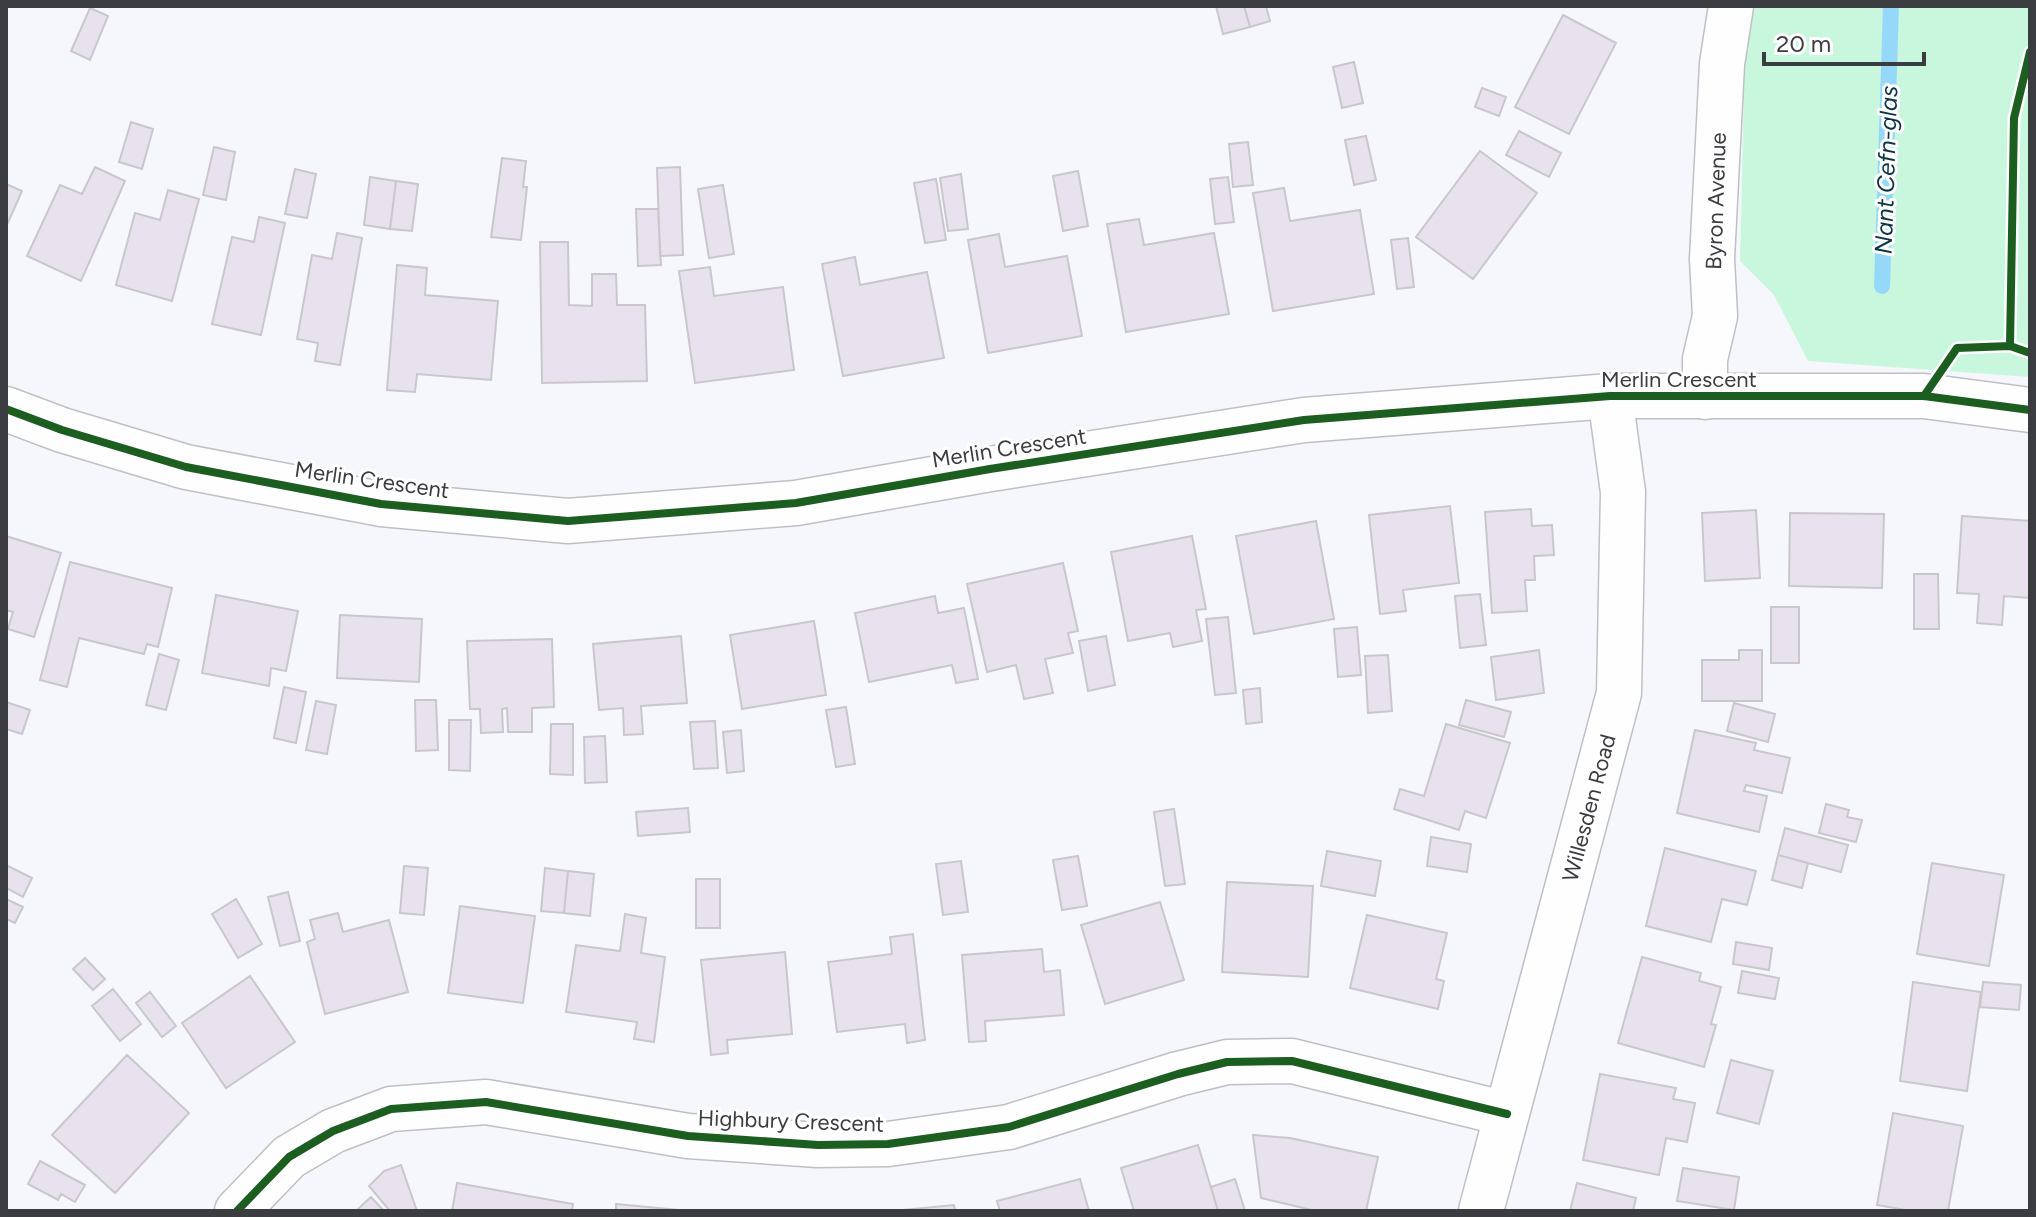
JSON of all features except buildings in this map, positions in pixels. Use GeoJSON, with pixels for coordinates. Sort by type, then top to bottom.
{"type":"FeatureCollection","features":[{"type":"Feature","properties":{"kind":"street","name":"Byron Avenue"},"geometry":{"type":"LineString","coordinates":[[1705,397],[1705,359],[1715,316],[1712,259],[1722,64],[1731,6]]}},
{"type":"Feature","properties":{"kind":"street","name":"Merlin Crescent"},"geometry":{"type":"LineString","coordinates":[[6,409],[62,430],[186,467],[381,504],[568,521],[796,503],[1006,466],[1304,420],[1610,396],[1924,396],[2030,410]]}},
{"type":"Feature","properties":{"kind":"street","name":"Willesden Road"},"geometry":{"type":"LineString","coordinates":[[1481,1211],[1619,693],[1623,492],[1610,396]]}},
{"type":"Feature","properties":{"kind":"street","name":"Highbury Crescent"},"geometry":{"type":"LineString","coordinates":[[237,1211],[289,1157],[333,1131],[391,1109],[486,1102],[688,1136],[818,1145],[888,1144],[1009,1127],[1178,1074],[1227,1062],[1292,1061],[1507,1114]]}},
{"type":"Feature","properties":{"kind":"green space"},"geometry":{"type":"Polygon","coordinates":[[[1746,6],[2030,6],[2030,377],[1808,361],[1774,295],[1740,261],[1746,6]]]}},
{"type":"Feature","properties":{"kind":"waterway","name":"Nant Cefn-glas"},"geometry":{"type":"LineString","coordinates":[[1882,286],[1891,6]]}},
{"type":"Feature","properties":{"kind":"cycle path"},"geometry":{"type":"LineString","coordinates":[[2010,346],[2014,118],[2030,52]]}},
{"type":"Feature","properties":{"kind":"cycle path"},"geometry":{"type":"LineString","coordinates":[[1924,396],[1957,348],[2010,346],[2030,353]]}},
{"type":"Feature","properties":{"kind":"cycle path"},"geometry":{"type":"LineString","coordinates":[[6,409],[62,430],[186,467],[381,504],[568,521],[796,503],[1304,420],[1610,396],[1924,396],[2030,410]]}},
{"type":"Feature","properties":{"kind":"cycle path"},"geometry":{"type":"LineString","coordinates":[[237,1211],[289,1157],[333,1131],[391,1109],[486,1102],[688,1136],[818,1145],[888,1144],[1009,1127],[1178,1074],[1227,1062],[1292,1061],[1507,1114]]}}]}
